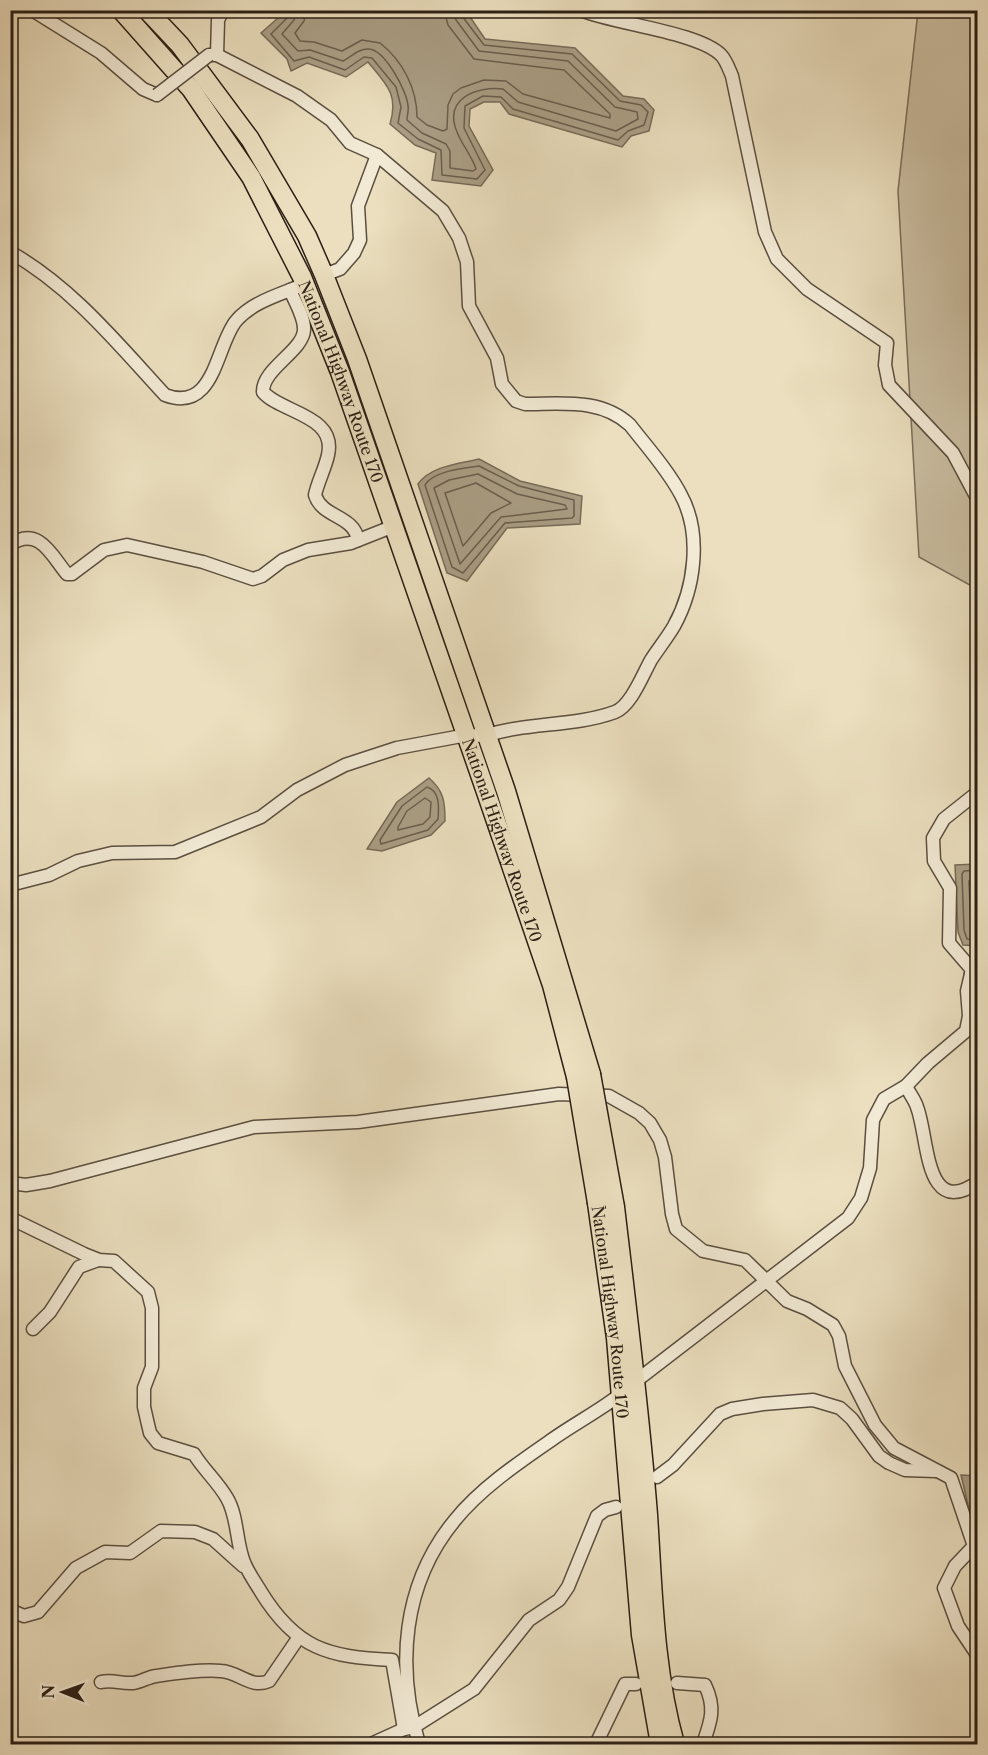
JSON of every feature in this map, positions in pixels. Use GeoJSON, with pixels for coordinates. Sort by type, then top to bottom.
{"type":"FeatureCollection","features":[{"type":"Feature","properties":{"kind":"highway","name":"National Highway Route 170"},"geometry":{"type":"LineString","coordinates":[[121,10],[191,89],[251,177],[298,287],[340,372],[584,1075]]}},
{"type":"Feature","properties":{"kind":"highway","name":"National Highway Route 170"},"geometry":{"type":"LineString","coordinates":[[147,10],[180,45],[250,138],[307,236],[324,275],[357,359],[485,736],[506,791],[557,953],[584,1075],[636,1381],[654,1620],[668,1720],[675,1744]]}},
{"type":"Feature","properties":{"kind":"highway","name":"National Highway Route 170"},"geometry":{"type":"LineString","coordinates":[[606,1205],[619,1396],[641,1635],[660,1744]]}},
{"type":"Feature","properties":{"kind":"street"},"geometry":{"type":"LineString","coordinates":[[32,10],[100,53],[143,89],[157,95],[213,55],[218,20],[223,10]]}},
{"type":"Feature","properties":{"kind":"street"},"geometry":{"type":"LineString","coordinates":[[581,10],[596,16],[681,37],[715,50],[723,56],[732,76],[765,231],[777,259],[807,289],[887,343],[885,365],[889,385],[953,453],[978,500]]}},
{"type":"Feature","properties":{"kind":"street"},"geometry":{"type":"LineString","coordinates":[[10,885],[49,875],[78,861],[112,853],[175,852],[261,817],[297,790],[345,765],[397,748],[467,735],[485,736],[617,711],[638,687],[683,606],[693,570],[693,529],[681,494],[630,425],[620,416],[596,405],[525,404],[516,400],[502,384],[497,358],[469,306],[466,262],[459,238],[443,210],[377,155],[350,143],[331,120],[284,88],[213,55]]}},
{"type":"Feature","properties":{"kind":"street"},"geometry":{"type":"LineString","coordinates":[[324,275],[340,269],[354,253],[360,240],[358,206],[377,155]]}},
{"type":"Feature","properties":{"kind":"street"},"geometry":{"type":"LineString","coordinates":[[10,252],[41,270],[103,327],[165,395],[175,399],[186,398],[202,388],[214,372],[235,323],[253,306],[298,287],[304,323],[303,336],[266,380],[263,392],[307,417],[326,435],[328,454],[315,495],[323,507],[352,524],[358,540]]}},
{"type":"Feature","properties":{"kind":"street"},"geometry":{"type":"LineString","coordinates":[[10,545],[20,540],[40,542],[52,551],[68,574],[72,574],[104,550],[127,545],[202,562],[253,579],[262,576],[283,560],[308,550],[358,540],[394,526]]}},
{"type":"Feature","properties":{"kind":"street"},"geometry":{"type":"LineString","coordinates":[[409,1728],[405,1662],[408,1620],[418,1583],[439,1544],[456,1519],[491,1486],[584,1416],[619,1396],[848,1218],[861,1198],[870,1168],[873,1120],[884,1099],[906,1086],[927,1063],[966,1031],[969,1016],[967,991],[974,972],[949,943],[950,888],[934,861],[933,838],[944,819],[978,792]]}},
{"type":"Feature","properties":{"kind":"street"},"geometry":{"type":"LineString","coordinates":[[906,1086],[917,1106],[931,1170],[938,1185],[951,1193],[964,1192],[978,1182]]}},
{"type":"Feature","properties":{"kind":"street"},"geometry":{"type":"LineString","coordinates":[[10,1183],[26,1185],[50,1181],[254,1127],[358,1122],[560,1094],[585,1093],[621,1101],[650,1124],[660,1140],[665,1157],[676,1229],[703,1251],[746,1260],[787,1302],[815,1312],[832,1325],[839,1336],[845,1366],[874,1425],[894,1448],[951,1478],[974,1546],[955,1566],[944,1588],[958,1626],[978,1656]]}},
{"type":"Feature","properties":{"kind":"street"},"geometry":{"type":"LineString","coordinates":[[10,1218],[99,1260],[114,1261],[148,1292],[152,1308],[152,1367],[144,1388],[144,1407],[150,1433],[158,1443],[194,1454],[204,1472],[227,1497],[248,1571]]}},
{"type":"Feature","properties":{"kind":"street"},"geometry":{"type":"LineString","coordinates":[[33,1329],[50,1312],[79,1267],[99,1260]]}},
{"type":"Feature","properties":{"kind":"street"},"geometry":{"type":"LineString","coordinates":[[657,1476],[673,1465],[720,1414],[732,1408],[813,1400],[840,1408],[852,1419],[879,1456],[889,1463],[905,1470],[939,1471]]}},
{"type":"Feature","properties":{"kind":"street"},"geometry":{"type":"LineString","coordinates":[[371,1744],[409,1728],[474,1689],[528,1620],[560,1600],[568,1587],[597,1516],[616,1507]]}},
{"type":"Feature","properties":{"kind":"street"},"geometry":{"type":"LineString","coordinates":[[10,1610],[24,1616],[38,1612],[76,1568],[105,1552],[130,1553],[161,1531],[195,1532],[213,1539],[248,1571],[279,1619],[299,1637],[331,1653],[352,1658],[392,1660],[409,1728],[419,1744]]}},
{"type":"Feature","properties":{"kind":"street"},"geometry":{"type":"LineString","coordinates":[[101,1682],[113,1679],[132,1683],[154,1676],[218,1670],[238,1675],[254,1684],[263,1684],[269,1681],[299,1637]]}},
{"type":"Feature","properties":{"kind":"street"},"geometry":{"type":"LineString","coordinates":[[677,1683],[705,1685],[711,1699],[713,1714],[703,1744]]}},
{"type":"Feature","properties":{"kind":"street"},"geometry":{"type":"LineString","coordinates":[[596,1744],[625,1684],[636,1684]]}},
{"type":"Feature","properties":{"kind":"shaded area"},"geometry":{"type":"Polygon","coordinates":[[[918,11],[977,11],[977,589],[919,557],[898,191],[918,11]]]}},
{"type":"Feature","properties":{"kind":"water"},"geometry":{"type":"Polygon","coordinates":[[[286,11],[466,11],[485,39],[575,48],[623,96],[644,99],[654,110],[649,131],[631,136],[622,147],[509,114],[500,102],[484,102],[470,109],[469,126],[493,170],[481,186],[432,180],[436,153],[415,145],[390,124],[392,97],[385,83],[368,62],[346,77],[307,63],[291,71],[287,59],[261,33],[286,11]]]}},
{"type":"Feature","properties":{"kind":"water"},"geometry":{"type":"Polygon","coordinates":[[[479,459],[520,481],[582,496],[580,524],[507,528],[467,581],[447,573],[418,484],[437,469],[479,459]]]}},
{"type":"Feature","properties":{"kind":"water"},"geometry":{"type":"Polygon","coordinates":[[[429,778],[443,797],[445,821],[431,835],[382,851],[367,849],[397,802],[429,778]]]}},
{"type":"Feature","properties":{"kind":"water"},"geometry":{"type":"Polygon","coordinates":[[[977,864],[977,946],[963,945],[958,932],[955,865],[977,864]]]}},
{"type":"Feature","properties":{"kind":"water"},"geometry":{"type":"Polygon","coordinates":[[[961,1475],[977,1476],[977,1519],[972,1522],[961,1475]]]}}]}
